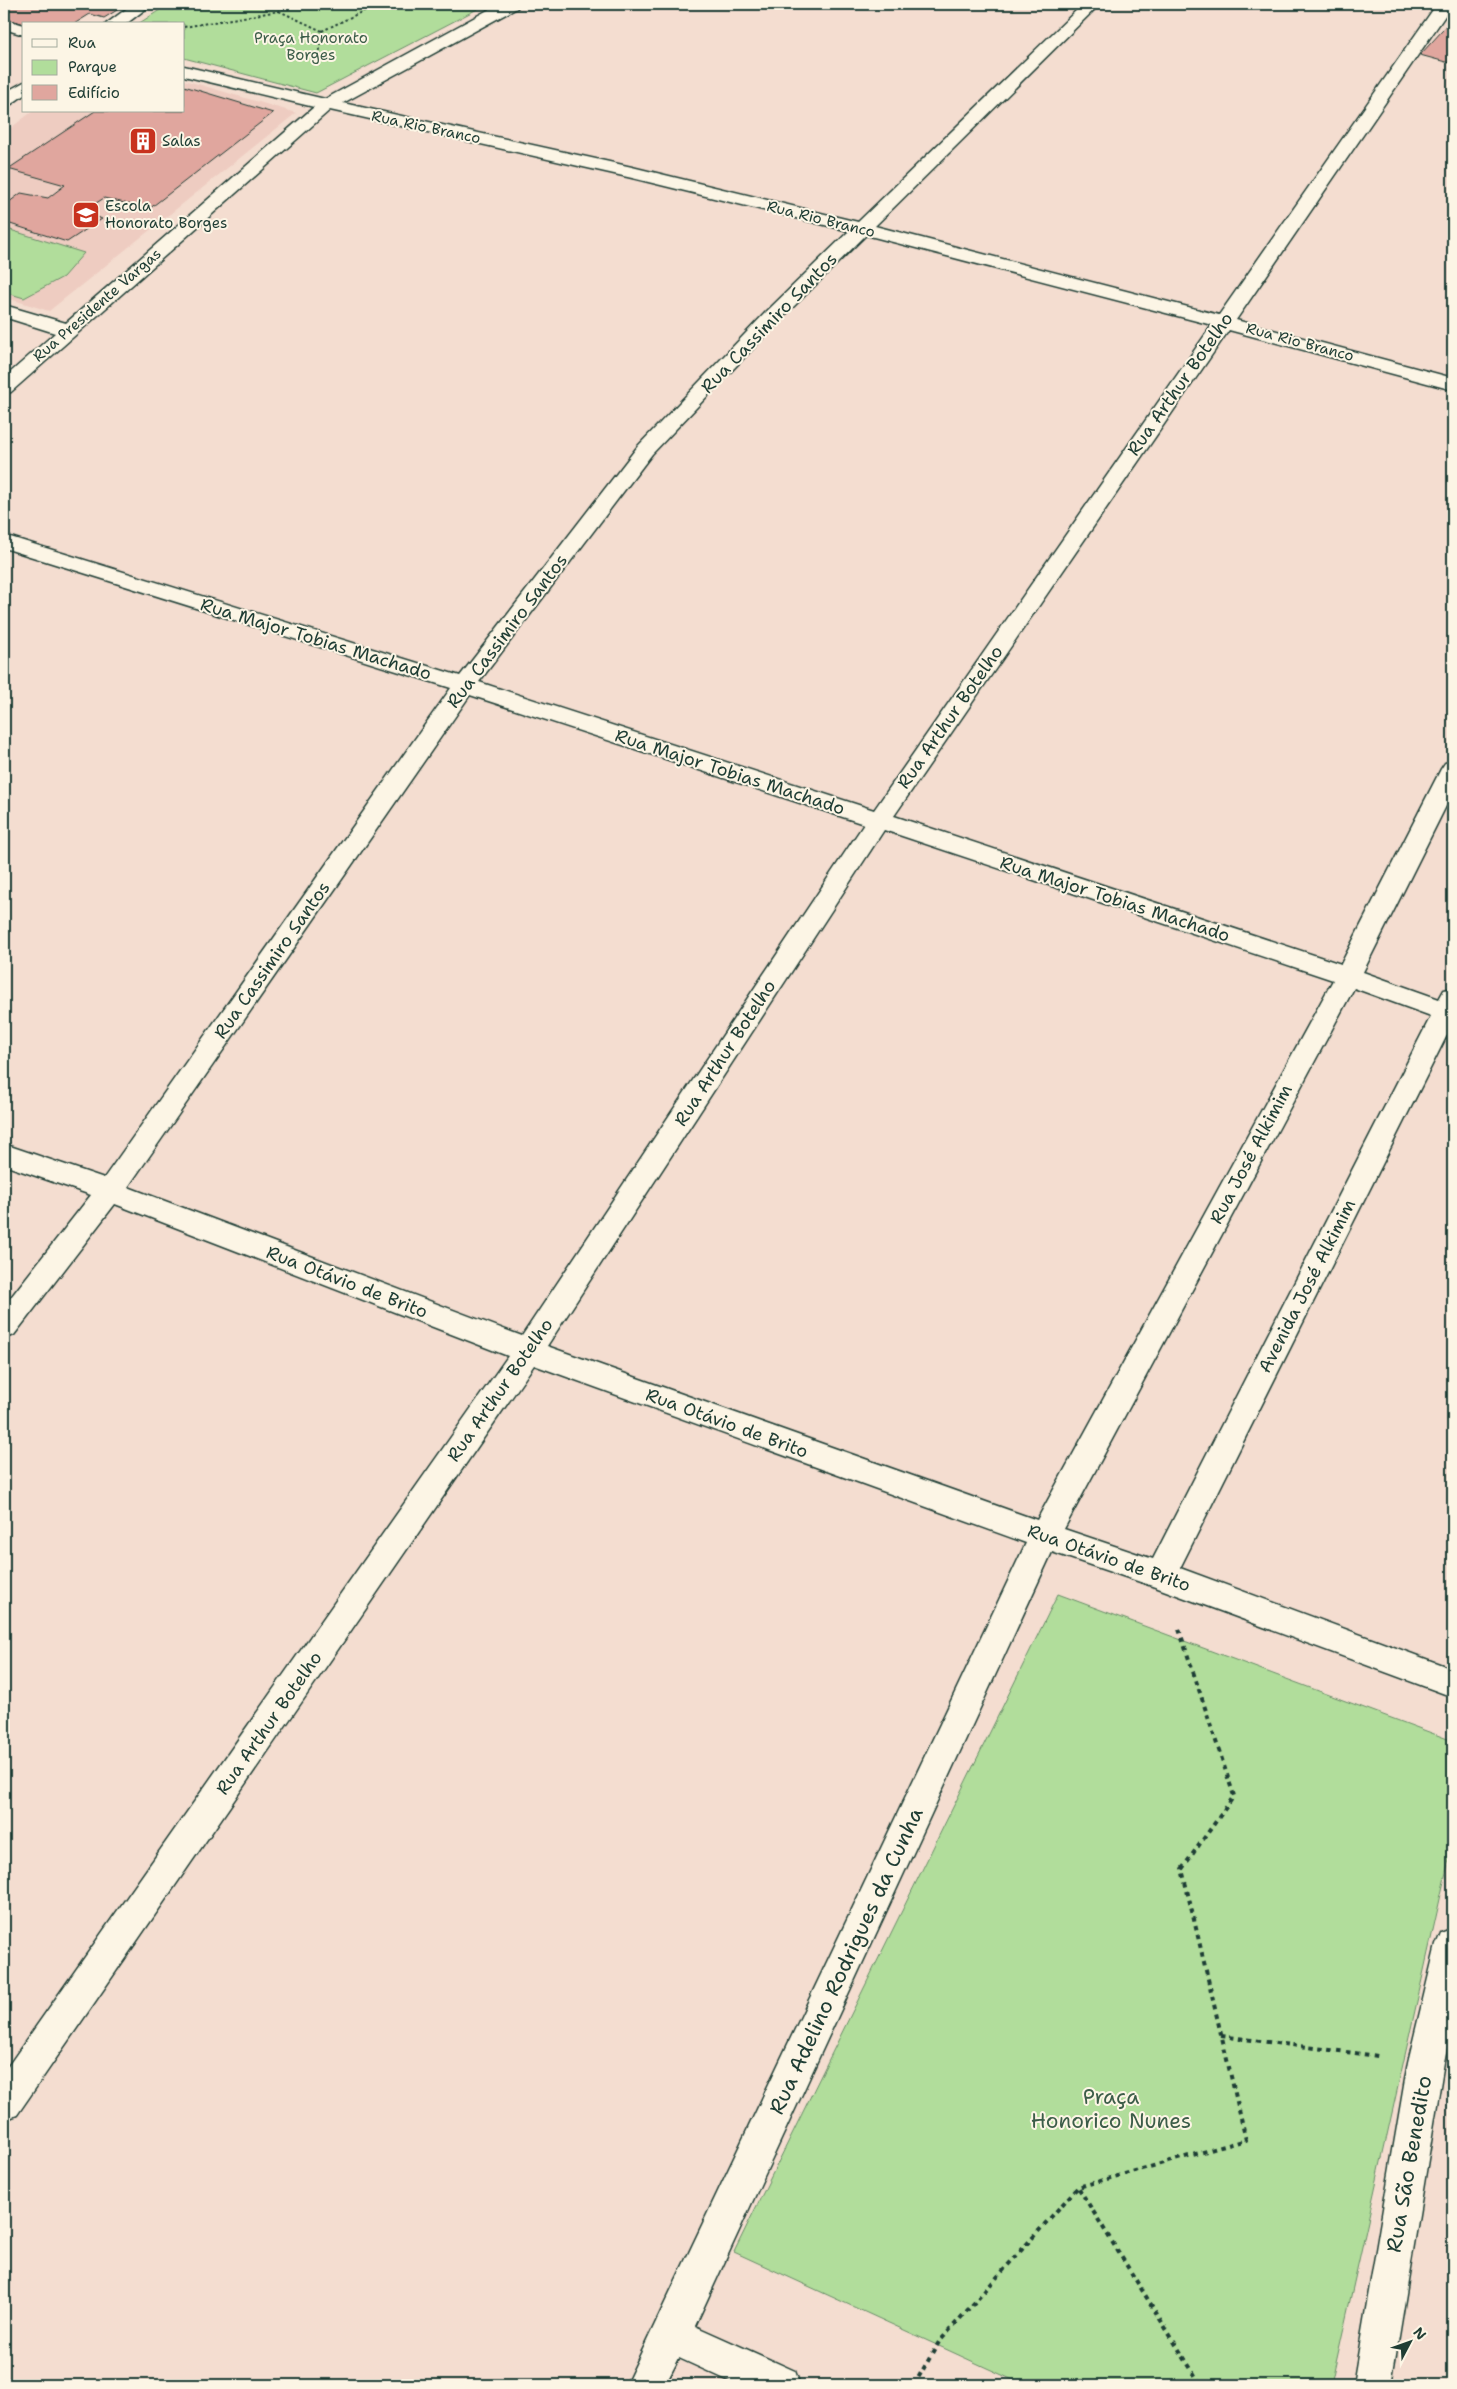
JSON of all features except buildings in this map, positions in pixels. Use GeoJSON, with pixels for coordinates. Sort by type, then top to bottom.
{"type":"FeatureCollection","features":[{"type":"Feature","properties":{"kind":"street"},"geometry":{"type":"LineString","coordinates":[[117,22],[144,4]]}},
{"type":"Feature","properties":{"kind":"street","name":"Rua Presidente Vargas"},"geometry":{"type":"LineString","coordinates":[[4,388],[67,330],[326,105],[511,4]]}},
{"type":"Feature","properties":{"kind":"street","name":"Rua Cassimiro Santos"},"geometry":{"type":"LineString","coordinates":[[4,1327],[110,1191],[464,685],[645,450],[773,316],[1092,4]]}},
{"type":"Feature","properties":{"kind":"street","name":"Rua Arthur Botelho"},"geometry":{"type":"LineString","coordinates":[[4,2102],[528,1351],[879,820],[1445,4]]}},
{"type":"Feature","properties":{"kind":"street"},"geometry":{"type":"LineString","coordinates":[[4,24],[22,29]]}},
{"type":"Feature","properties":{"kind":"street","name":"Rua Rio Branco"},"geometry":{"type":"LineString","coordinates":[[185,71],[695,188],[1223,322],[1453,384]]}},
{"type":"Feature","properties":{"kind":"street"},"geometry":{"type":"LineString","coordinates":[[4,101],[22,88]]}},
{"type":"Feature","properties":{"kind":"street"},"geometry":{"type":"LineString","coordinates":[[4,311],[67,330]]}},
{"type":"Feature","properties":{"kind":"street","name":"Rua Major Tobias Machado"},"geometry":{"type":"LineString","coordinates":[[4,541],[464,685],[879,820],[1348,976],[1451,1008]]}},
{"type":"Feature","properties":{"kind":"street","name":"Rua José Alkimim"},"geometry":{"type":"LineString","coordinates":[[1044,1536],[1348,976],[1453,770]]}},
{"type":"Feature","properties":{"kind":"street","name":"Avenida José Alkimim"},"geometry":{"type":"LineString","coordinates":[[1161,1575],[1451,1008]]}},
{"type":"Feature","properties":{"kind":"street","name":"Rua Otávio de Brito"},"geometry":{"type":"LineString","coordinates":[[4,1154],[110,1191],[528,1351],[1044,1536],[1161,1575],[1453,1683]]}},
{"type":"Feature","properties":{"kind":"street","name":"Rua Adelino Rodrigues da Cunha"},"geometry":{"type":"LineString","coordinates":[[645,2385],[671,2336],[1044,1536]]}},
{"type":"Feature","properties":{"kind":"street","name":"Rua São Benedito"},"geometry":{"type":"LineString","coordinates":[[1372,2385],[1426,2062],[1453,1945]]}},
{"type":"Feature","properties":{"kind":"street"},"geometry":{"type":"LineString","coordinates":[[671,2336],[781,2385]]}},
{"type":"Feature","properties":{"kind":"path"},"geometry":{"type":"LineString","coordinates":[[185,27],[278,11],[289,4]]}},
{"type":"Feature","properties":{"kind":"path"},"geometry":{"type":"LineString","coordinates":[[322,31],[378,4]]}},
{"type":"Feature","properties":{"kind":"path"},"geometry":{"type":"LineString","coordinates":[[278,11],[322,31]]}},
{"type":"Feature","properties":{"kind":"path"},"geometry":{"type":"LineString","coordinates":[[322,31],[316,93],[326,105]]}},
{"type":"Feature","properties":{"kind":"path"},"geometry":{"type":"LineString","coordinates":[[914,2385],[940,2342],[1078,2187],[1246,2140],[1182,1869],[1234,1796],[1161,1575]]}},
{"type":"Feature","properties":{"kind":"path"},"geometry":{"type":"LineString","coordinates":[[1221,2036],[1426,2062]]}},
{"type":"Feature","properties":{"kind":"path"},"geometry":{"type":"LineString","coordinates":[[1078,2187],[1200,2385]]}},
{"type":"Feature","properties":{"kind":"shaded area","name":"Escola Honorato Borges"},"geometry":{"type":"Polygon","coordinates":[[[185,80],[296,113],[49,311],[4,297],[4,133],[32,112],[185,112],[185,80]]]}},
{"type":"Feature","properties":{"kind":"green space","name":"Praça Honorato Borges"},"geometry":{"type":"Polygon","coordinates":[[[169,4],[487,4],[316,93],[185,58],[185,22],[141,22],[169,4]]]}},
{"type":"Feature","properties":{"kind":"green space"},"geometry":{"type":"Polygon","coordinates":[[[4,228],[84,253],[63,277],[24,298],[4,292],[4,228]]]}},
{"type":"Feature","properties":{"kind":"green space","name":"Praça Honorico Nunes"},"geometry":{"type":"Polygon","coordinates":[[[1058,1594],[1453,1741],[1453,1841],[1331,2385],[1024,2385],[734,2252],[1058,1594]]]}},
{"type":"Feature","properties":{"kind":"place","name":"Salas"},"geometry":{"type":"Point","coordinates":[143,141]}},
{"type":"Feature","properties":{"kind":"place","name":"Escola Honorato Borges"},"geometry":{"type":"Point","coordinates":[86,215]}}]}
